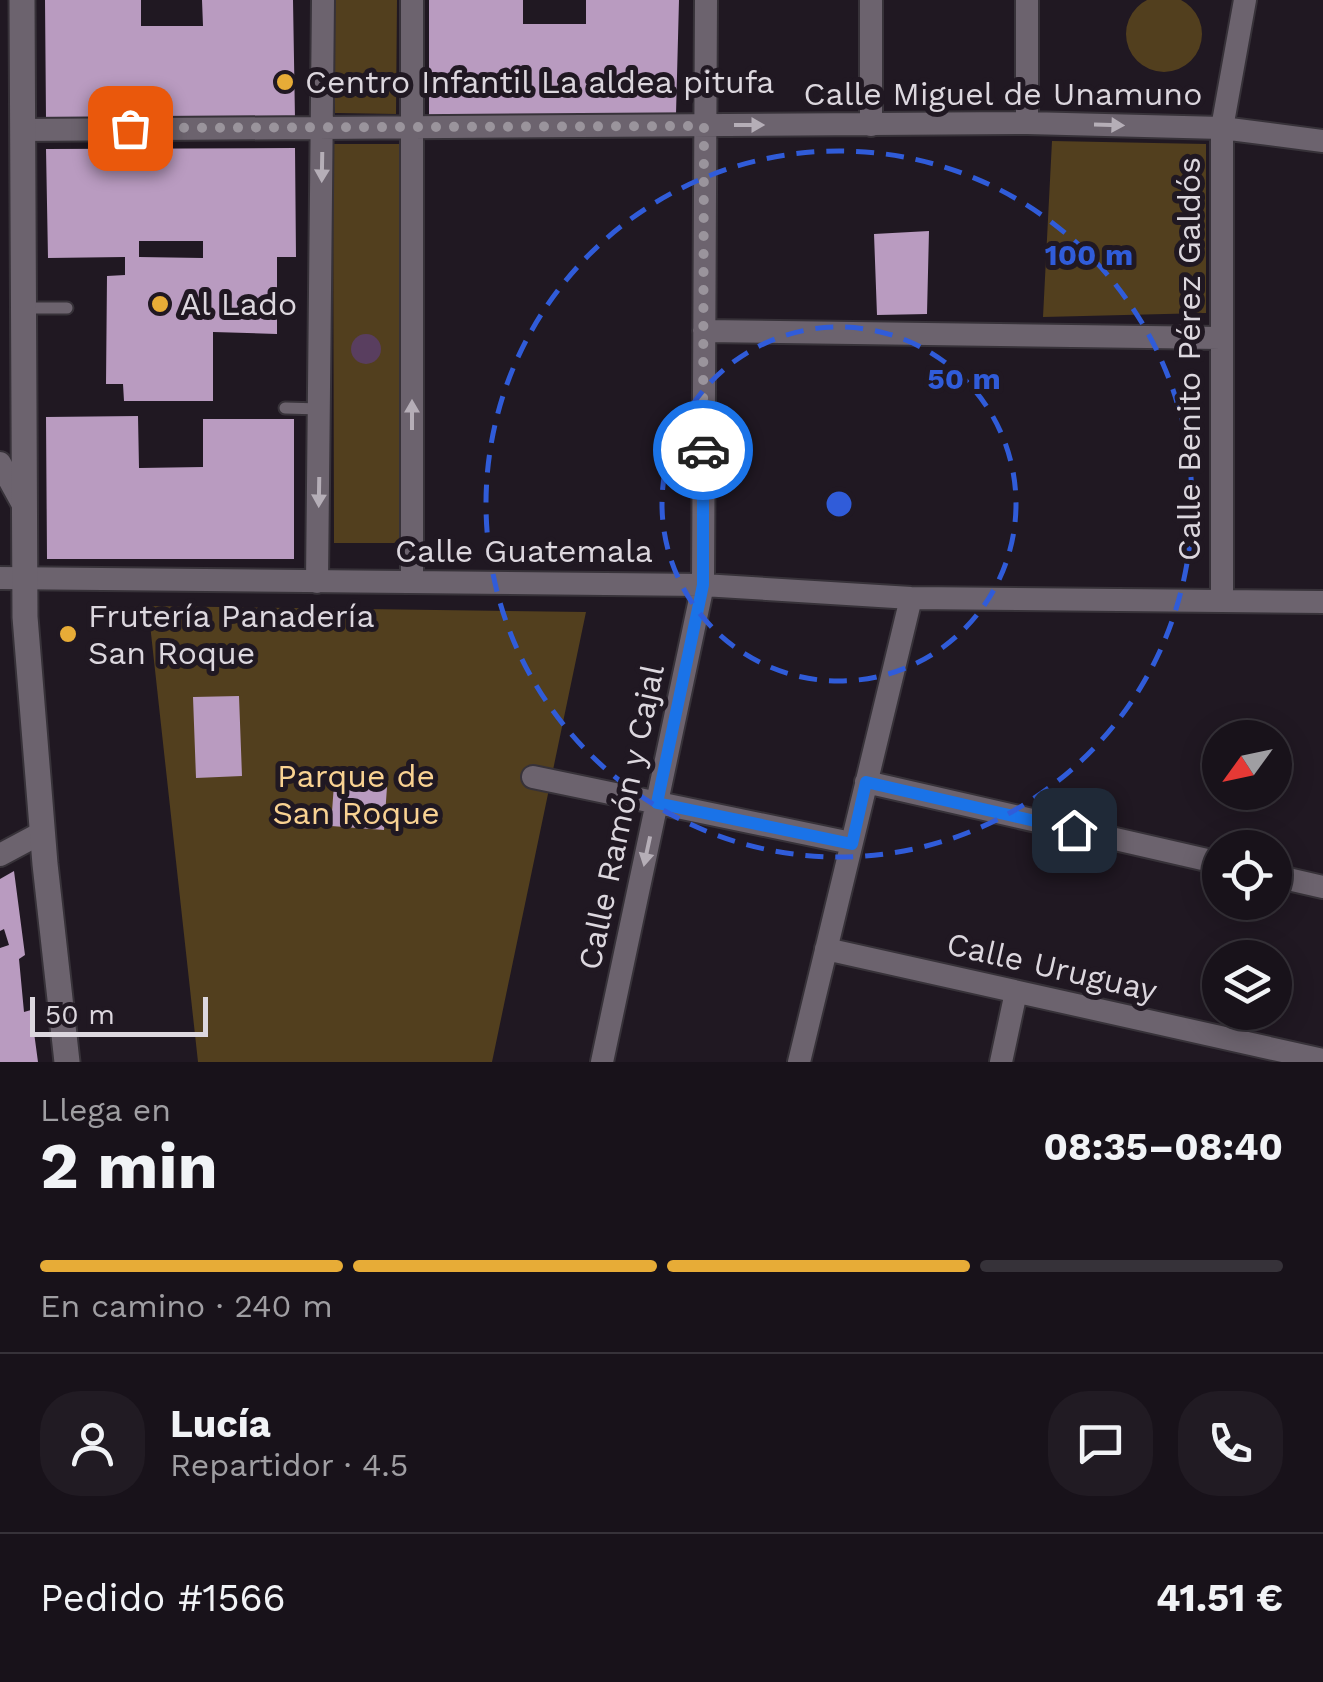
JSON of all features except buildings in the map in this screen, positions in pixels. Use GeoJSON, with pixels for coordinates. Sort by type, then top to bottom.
{"type":"FeatureCollection","features":[{"type":"Feature","properties":{"kind":"street"},"geometry":{"type":"LineString","coordinates":[[22,0],[22,502],[12,576],[67,1062]]}},
{"type":"Feature","properties":{"kind":"street"},"geometry":{"type":"LineString","coordinates":[[318,582],[324,0]]}},
{"type":"Feature","properties":{"kind":"street"},"geometry":{"type":"LineString","coordinates":[[412,0],[412,582]]}},
{"type":"Feature","properties":{"kind":"street","name":"Calle Ramón y Cajal"},"geometry":{"type":"LineString","coordinates":[[602,1062],[703,585],[706,0]]}},
{"type":"Feature","properties":{"kind":"street"},"geometry":{"type":"LineString","coordinates":[[870,0],[871,125]]}},
{"type":"Feature","properties":{"kind":"street"},"geometry":{"type":"LineString","coordinates":[[1027,0],[1028,123]]}},
{"type":"Feature","properties":{"kind":"street","name":"Calle Benito Pérez Galdós"},"geometry":{"type":"LineString","coordinates":[[1222,600],[1222,128],[1245,0]]}},
{"type":"Feature","properties":{"kind":"street","name":"Calle Miguel de Unamuno"},"geometry":{"type":"LineString","coordinates":[[22,130],[412,124],[1028,123],[1222,128],[1323,141]]}},
{"type":"Feature","properties":{"kind":"street"},"geometry":{"type":"LineString","coordinates":[[704,331],[1221,338]]}},
{"type":"Feature","properties":{"kind":"street"},"geometry":{"type":"LineString","coordinates":[[0,463],[22,502]]}},
{"type":"Feature","properties":{"kind":"street","name":"Calle Guatemala"},"geometry":{"type":"LineString","coordinates":[[12,576],[703,585],[911,598],[1323,602]]}},
{"type":"Feature","properties":{"kind":"street"},"geometry":{"type":"LineString","coordinates":[[799,1062],[911,598]]}},
{"type":"Feature","properties":{"kind":"street"},"geometry":{"type":"LineString","coordinates":[[533,777],[852,844]]}},
{"type":"Feature","properties":{"kind":"street"},"geometry":{"type":"LineString","coordinates":[[866,782],[1202,860]]}},
{"type":"Feature","properties":{"kind":"street"},"geometry":{"type":"LineString","coordinates":[[0,856],[42,832]]}},
{"type":"Feature","properties":{"kind":"street"},"geometry":{"type":"LineString","coordinates":[[1292,880],[1323,887]]}},
{"type":"Feature","properties":{"kind":"street","name":"Calle Uruguay"},"geometry":{"type":"LineString","coordinates":[[826,949],[1323,1060]]}},
{"type":"Feature","properties":{"kind":"street"},"geometry":{"type":"LineString","coordinates":[[1002,1062],[1016,992]]}},
{"type":"Feature","properties":{"kind":"lane"},"geometry":{"type":"LineString","coordinates":[[22,308],[68,308]]}},
{"type":"Feature","properties":{"kind":"lane"},"geometry":{"type":"LineString","coordinates":[[285,408],[320,409]]}},
{"type":"Feature","properties":{"kind":"green space"},"geometry":{"type":"Polygon","coordinates":[[[1150,-1],[1178,-1],[1191,7],[1199,20],[1199,48],[1191,61],[1178,69],[1150,69],[1137,61],[1129,48],[1129,20],[1137,7],[1150,-1]]]}},
{"type":"Feature","properties":{"kind":"green space"},"geometry":{"type":"Polygon","coordinates":[[[335,0],[397,0],[396,114],[335,113],[335,0]]]}},
{"type":"Feature","properties":{"kind":"green space"},"geometry":{"type":"Polygon","coordinates":[[[1052,141],[1206,144],[1206,313],[1043,317],[1052,141]]]}},
{"type":"Feature","properties":{"kind":"green space"},"geometry":{"type":"Polygon","coordinates":[[[333,144],[400,144],[401,543],[334,543],[333,144]]]}},
{"type":"Feature","properties":{"kind":"green space","name":"Parque de San Roque"},"geometry":{"type":"Polygon","coordinates":[[[148,606],[586,612],[492,1062],[198,1062],[148,606]]]}},
{"type":"Feature","properties":{"kind":"shaded area"},"geometry":{"type":"Polygon","coordinates":[[[366,334],[376,339],[381,349],[376,359],[366,364],[356,359],[351,349],[356,339],[366,334]]]}},
{"type":"Feature","properties":{"kind":"way so far"},"geometry":{"type":"LineString","coordinates":[[130,128],[412,124],[704,126],[703,450]]}},
{"type":"Feature","properties":{"kind":"place","name":"Centro Infantil La aldea pitufa"},"geometry":{"type":"Point","coordinates":[285,82]}},
{"type":"Feature","properties":{"kind":"place","name":"Al Lado"},"geometry":{"type":"Point","coordinates":[160,304]}},
{"type":"Feature","properties":{"kind":"place","name":"Frutería Panadería San Roque"},"geometry":{"type":"Point","coordinates":[68,634]}},
{"type":"Feature","properties":{"kind":"route"},"geometry":{"type":"LineString","coordinates":[[703,450],[703,585],[657,803],[852,844],[866,782],[1074,830]]}}]}
